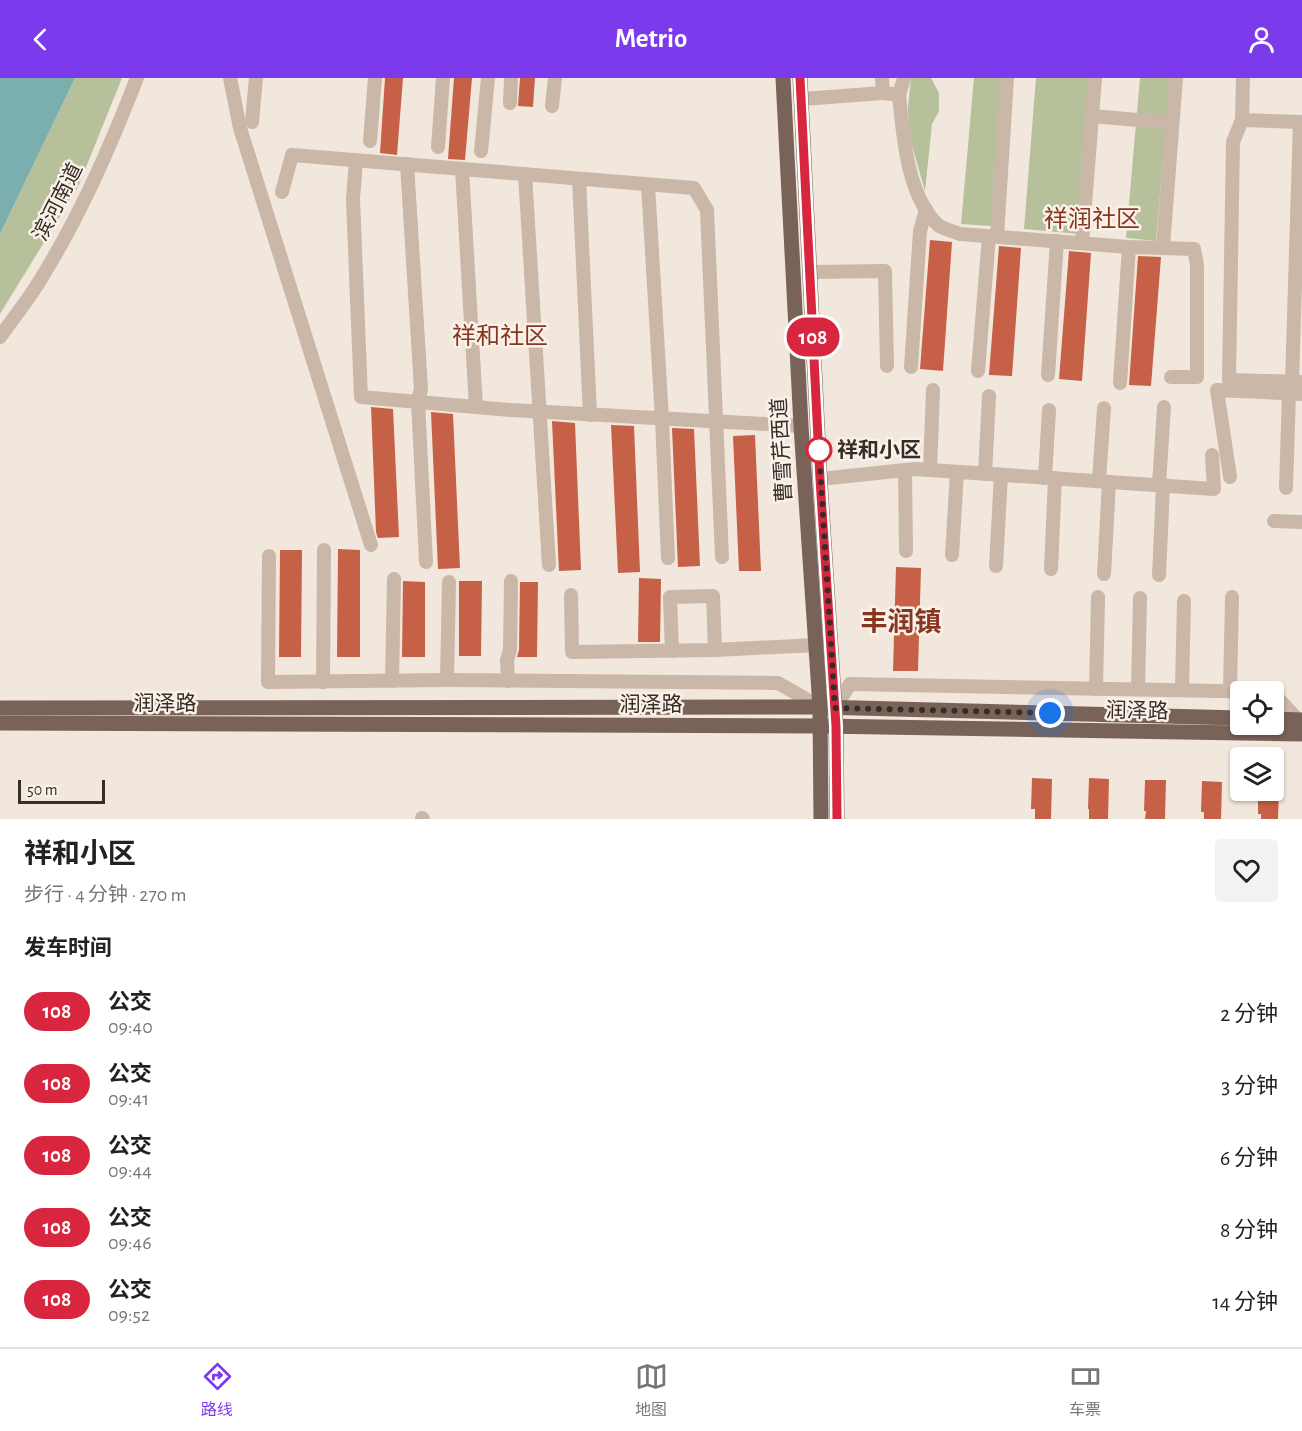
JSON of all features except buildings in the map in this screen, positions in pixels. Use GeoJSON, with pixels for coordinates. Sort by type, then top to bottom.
{"type":"FeatureCollection","features":[{"type":"Feature","properties":{"kind":"main road","name":"曹雪芹西道"},"geometry":{"type":"LineString","coordinates":[[783,78],[801,426],[816,645],[827,707]]}},
{"type":"Feature","properties":{"kind":"main road","name":"曹雪芹西道"},"geometry":{"type":"LineString","coordinates":[[800,78],[820,479],[827,707],[837,819]]}},
{"type":"Feature","properties":{"kind":"main road","name":"润泽路"},"geometry":{"type":"LineString","coordinates":[[0,708],[827,707],[1230,718]]}},
{"type":"Feature","properties":{"kind":"main road","name":"润泽路"},"geometry":{"type":"LineString","coordinates":[[0,723],[828,726],[1302,735]]}},
{"type":"Feature","properties":{"kind":"main road","name":"曹雪芹西道"},"geometry":{"type":"LineString","coordinates":[[821,819],[828,726]]}},
{"type":"Feature","properties":{"kind":"street","name":"滨河南道"},"geometry":{"type":"LineString","coordinates":[[0,337],[42,278],[79,213],[137,78]]}},
{"type":"Feature","properties":{"kind":"street"},"geometry":{"type":"LineString","coordinates":[[230,78],[240,128],[371,545]]}},
{"type":"Feature","properties":{"kind":"street"},"geometry":{"type":"LineString","coordinates":[[252,122],[256,78]]}},
{"type":"Feature","properties":{"kind":"street"},"geometry":{"type":"LineString","coordinates":[[370,141],[375,78]]}},
{"type":"Feature","properties":{"kind":"street"},"geometry":{"type":"LineString","coordinates":[[438,147],[443,78]]}},
{"type":"Feature","properties":{"kind":"street"},"geometry":{"type":"LineString","coordinates":[[481,151],[488,78]]}},
{"type":"Feature","properties":{"kind":"street"},"geometry":{"type":"LineString","coordinates":[[510,103],[511,78]]}},
{"type":"Feature","properties":{"kind":"street"},"geometry":{"type":"LineString","coordinates":[[552,106],[555,78]]}},
{"type":"Feature","properties":{"kind":"street"},"geometry":{"type":"LineString","coordinates":[[882,78],[883,93]]}},
{"type":"Feature","properties":{"kind":"street"},"geometry":{"type":"LineString","coordinates":[[904,78],[899,95],[903,135],[912,179],[926,209],[939,226],[960,234],[1129,247],[1194,249],[1197,266],[1197,377],[1171,377]]}},
{"type":"Feature","properties":{"kind":"street"},"geometry":{"type":"LineString","coordinates":[[978,371],[1007,78]]}},
{"type":"Feature","properties":{"kind":"street"},"geometry":{"type":"LineString","coordinates":[[1082,243],[1095,78]]}},
{"type":"Feature","properties":{"kind":"street"},"geometry":{"type":"LineString","coordinates":[[1163,248],[1176,78]]}},
{"type":"Feature","properties":{"kind":"street"},"geometry":{"type":"LineString","coordinates":[[1243,78],[1242,120],[1233,142],[1228,380],[1296,388]]}},
{"type":"Feature","properties":{"kind":"street"},"geometry":{"type":"LineString","coordinates":[[802,99],[883,93],[899,95]]}},
{"type":"Feature","properties":{"kind":"street"},"geometry":{"type":"LineString","coordinates":[[1092,116],[1172,123]]}},
{"type":"Feature","properties":{"kind":"street"},"geometry":{"type":"LineString","coordinates":[[1242,120],[1301,122],[1296,388],[1286,488]]}},
{"type":"Feature","properties":{"kind":"street"},"geometry":{"type":"LineString","coordinates":[[282,192],[291,155],[694,188],[707,210],[722,557]]}},
{"type":"Feature","properties":{"kind":"street"},"geometry":{"type":"LineString","coordinates":[[356,160],[353,199],[361,397],[540,412],[801,426]]}},
{"type":"Feature","properties":{"kind":"street"},"geometry":{"type":"LineString","coordinates":[[407,164],[421,389],[418,401],[426,562]]}},
{"type":"Feature","properties":{"kind":"street"},"geometry":{"type":"LineString","coordinates":[[462,169],[476,407]]}},
{"type":"Feature","properties":{"kind":"street"},"geometry":{"type":"LineString","coordinates":[[525,174],[549,566]]}},
{"type":"Feature","properties":{"kind":"street"},"geometry":{"type":"LineString","coordinates":[[579,179],[590,415]]}},
{"type":"Feature","properties":{"kind":"street"},"geometry":{"type":"LineString","coordinates":[[648,185],[668,558]]}},
{"type":"Feature","properties":{"kind":"street"},"geometry":{"type":"LineString","coordinates":[[911,367],[920,231],[926,209]]}},
{"type":"Feature","properties":{"kind":"street"},"geometry":{"type":"LineString","coordinates":[[1048,375],[1057,241]]}},
{"type":"Feature","properties":{"kind":"street"},"geometry":{"type":"LineString","coordinates":[[1120,383],[1129,247]]}},
{"type":"Feature","properties":{"kind":"street"},"geometry":{"type":"LineString","coordinates":[[810,272],[885,272],[887,366]]}},
{"type":"Feature","properties":{"kind":"street"},"geometry":{"type":"LineString","coordinates":[[1230,477],[1217,390],[1296,388]]}},
{"type":"Feature","properties":{"kind":"street"},"geometry":{"type":"LineString","coordinates":[[930,470],[933,390]]}},
{"type":"Feature","properties":{"kind":"street"},"geometry":{"type":"LineString","coordinates":[[985,474],[989,396]]}},
{"type":"Feature","properties":{"kind":"street"},"geometry":{"type":"LineString","coordinates":[[1159,575],[1164,407]]}},
{"type":"Feature","properties":{"kind":"street"},"geometry":{"type":"LineString","coordinates":[[1104,408],[1104,574]]}},
{"type":"Feature","properties":{"kind":"street"},"geometry":{"type":"LineString","coordinates":[[1049,410],[1051,568]]}},
{"type":"Feature","properties":{"kind":"street"},"geometry":{"type":"LineString","coordinates":[[820,479],[905,470],[930,470],[1214,489],[1212,455]]}},
{"type":"Feature","properties":{"kind":"street"},"geometry":{"type":"LineString","coordinates":[[905,470],[906,551]]}},
{"type":"Feature","properties":{"kind":"street"},"geometry":{"type":"LineString","coordinates":[[952,555],[957,472]]}},
{"type":"Feature","properties":{"kind":"street"},"geometry":{"type":"LineString","coordinates":[[996,566],[1001,475]]}},
{"type":"Feature","properties":{"kind":"street"},"geometry":{"type":"LineString","coordinates":[[1274,521],[1302,522]]}},
{"type":"Feature","properties":{"kind":"street"},"geometry":{"type":"LineString","coordinates":[[323,682],[324,550]]}},
{"type":"Feature","properties":{"kind":"street"},"geometry":{"type":"LineString","coordinates":[[269,556],[268,682],[447,680],[778,683],[827,707],[850,684],[1230,690]]}},
{"type":"Feature","properties":{"kind":"street"},"geometry":{"type":"LineString","coordinates":[[392,681],[394,579]]}},
{"type":"Feature","properties":{"kind":"street"},"geometry":{"type":"LineString","coordinates":[[508,681],[510,581]]}},
{"type":"Feature","properties":{"kind":"street"},"geometry":{"type":"LineString","coordinates":[[447,680],[449,582]]}},
{"type":"Feature","properties":{"kind":"street"},"geometry":{"type":"LineString","coordinates":[[571,595],[572,652],[715,650],[816,645]]}},
{"type":"Feature","properties":{"kind":"street"},"geometry":{"type":"LineString","coordinates":[[672,651],[670,597],[713,596],[715,650]]}},
{"type":"Feature","properties":{"kind":"street"},"geometry":{"type":"LineString","coordinates":[[1096,689],[1098,597]]}},
{"type":"Feature","properties":{"kind":"street"},"geometry":{"type":"LineString","coordinates":[[1230,681],[1232,597]]}},
{"type":"Feature","properties":{"kind":"street"},"geometry":{"type":"LineString","coordinates":[[1138,689],[1140,598]]}},
{"type":"Feature","properties":{"kind":"street"},"geometry":{"type":"LineString","coordinates":[[1182,689],[1184,601]]}},
{"type":"Feature","properties":{"kind":"street"},"geometry":{"type":"LineString","coordinates":[[1284,704],[1299,719]]}},
{"type":"Feature","properties":{"kind":"green space"},"geometry":{"type":"Polygon","coordinates":[[[75,78],[122,78],[78,187],[0,314],[0,234],[75,78]]]}},
{"type":"Feature","properties":{"kind":"green space"},"geometry":{"type":"Polygon","coordinates":[[[911,78],[931,78],[939,93],[939,111],[932,124],[925,191],[909,135],[908,107],[911,78]]]}},
{"type":"Feature","properties":{"kind":"green space"},"geometry":{"type":"Polygon","coordinates":[[[974,78],[1004,78],[991,226],[961,224],[974,78]]]}},
{"type":"Feature","properties":{"kind":"green space"},"geometry":{"type":"Polygon","coordinates":[[[1036,78],[1092,78],[1079,234],[1024,229],[1036,78]]]}},
{"type":"Feature","properties":{"kind":"green space"},"geometry":{"type":"Polygon","coordinates":[[[1140,78],[1170,78],[1156,241],[1126,238],[1140,78]]]}},
{"type":"Feature","properties":{"kind":"water"},"geometry":{"type":"Polygon","coordinates":[[[0,78],[75,78],[0,234],[0,78]]]}},
{"type":"Feature","properties":{"kind":"bus line","name":"108"},"geometry":{"type":"LineString","coordinates":[[800,78],[820,479],[836,726],[837,819]]}},
{"type":"Feature","properties":{"kind":"place","name":"祥和小区"},"geometry":{"type":"Point","coordinates":[819,450]}},
{"type":"Feature","properties":{"kind":"district","name":"祥润社区"},"geometry":{"type":"Point","coordinates":[1092,220]}},
{"type":"Feature","properties":{"kind":"district","name":"祥和社区"},"geometry":{"type":"Point","coordinates":[500,337]}},
{"type":"Feature","properties":{"kind":"district","name":"丰润镇"},"geometry":{"type":"Point","coordinates":[901,622]}},
{"type":"Feature","properties":{"kind":"route"},"geometry":{"type":"LineString","coordinates":[[819,450],[835,708],[1050,713]]}}]}
